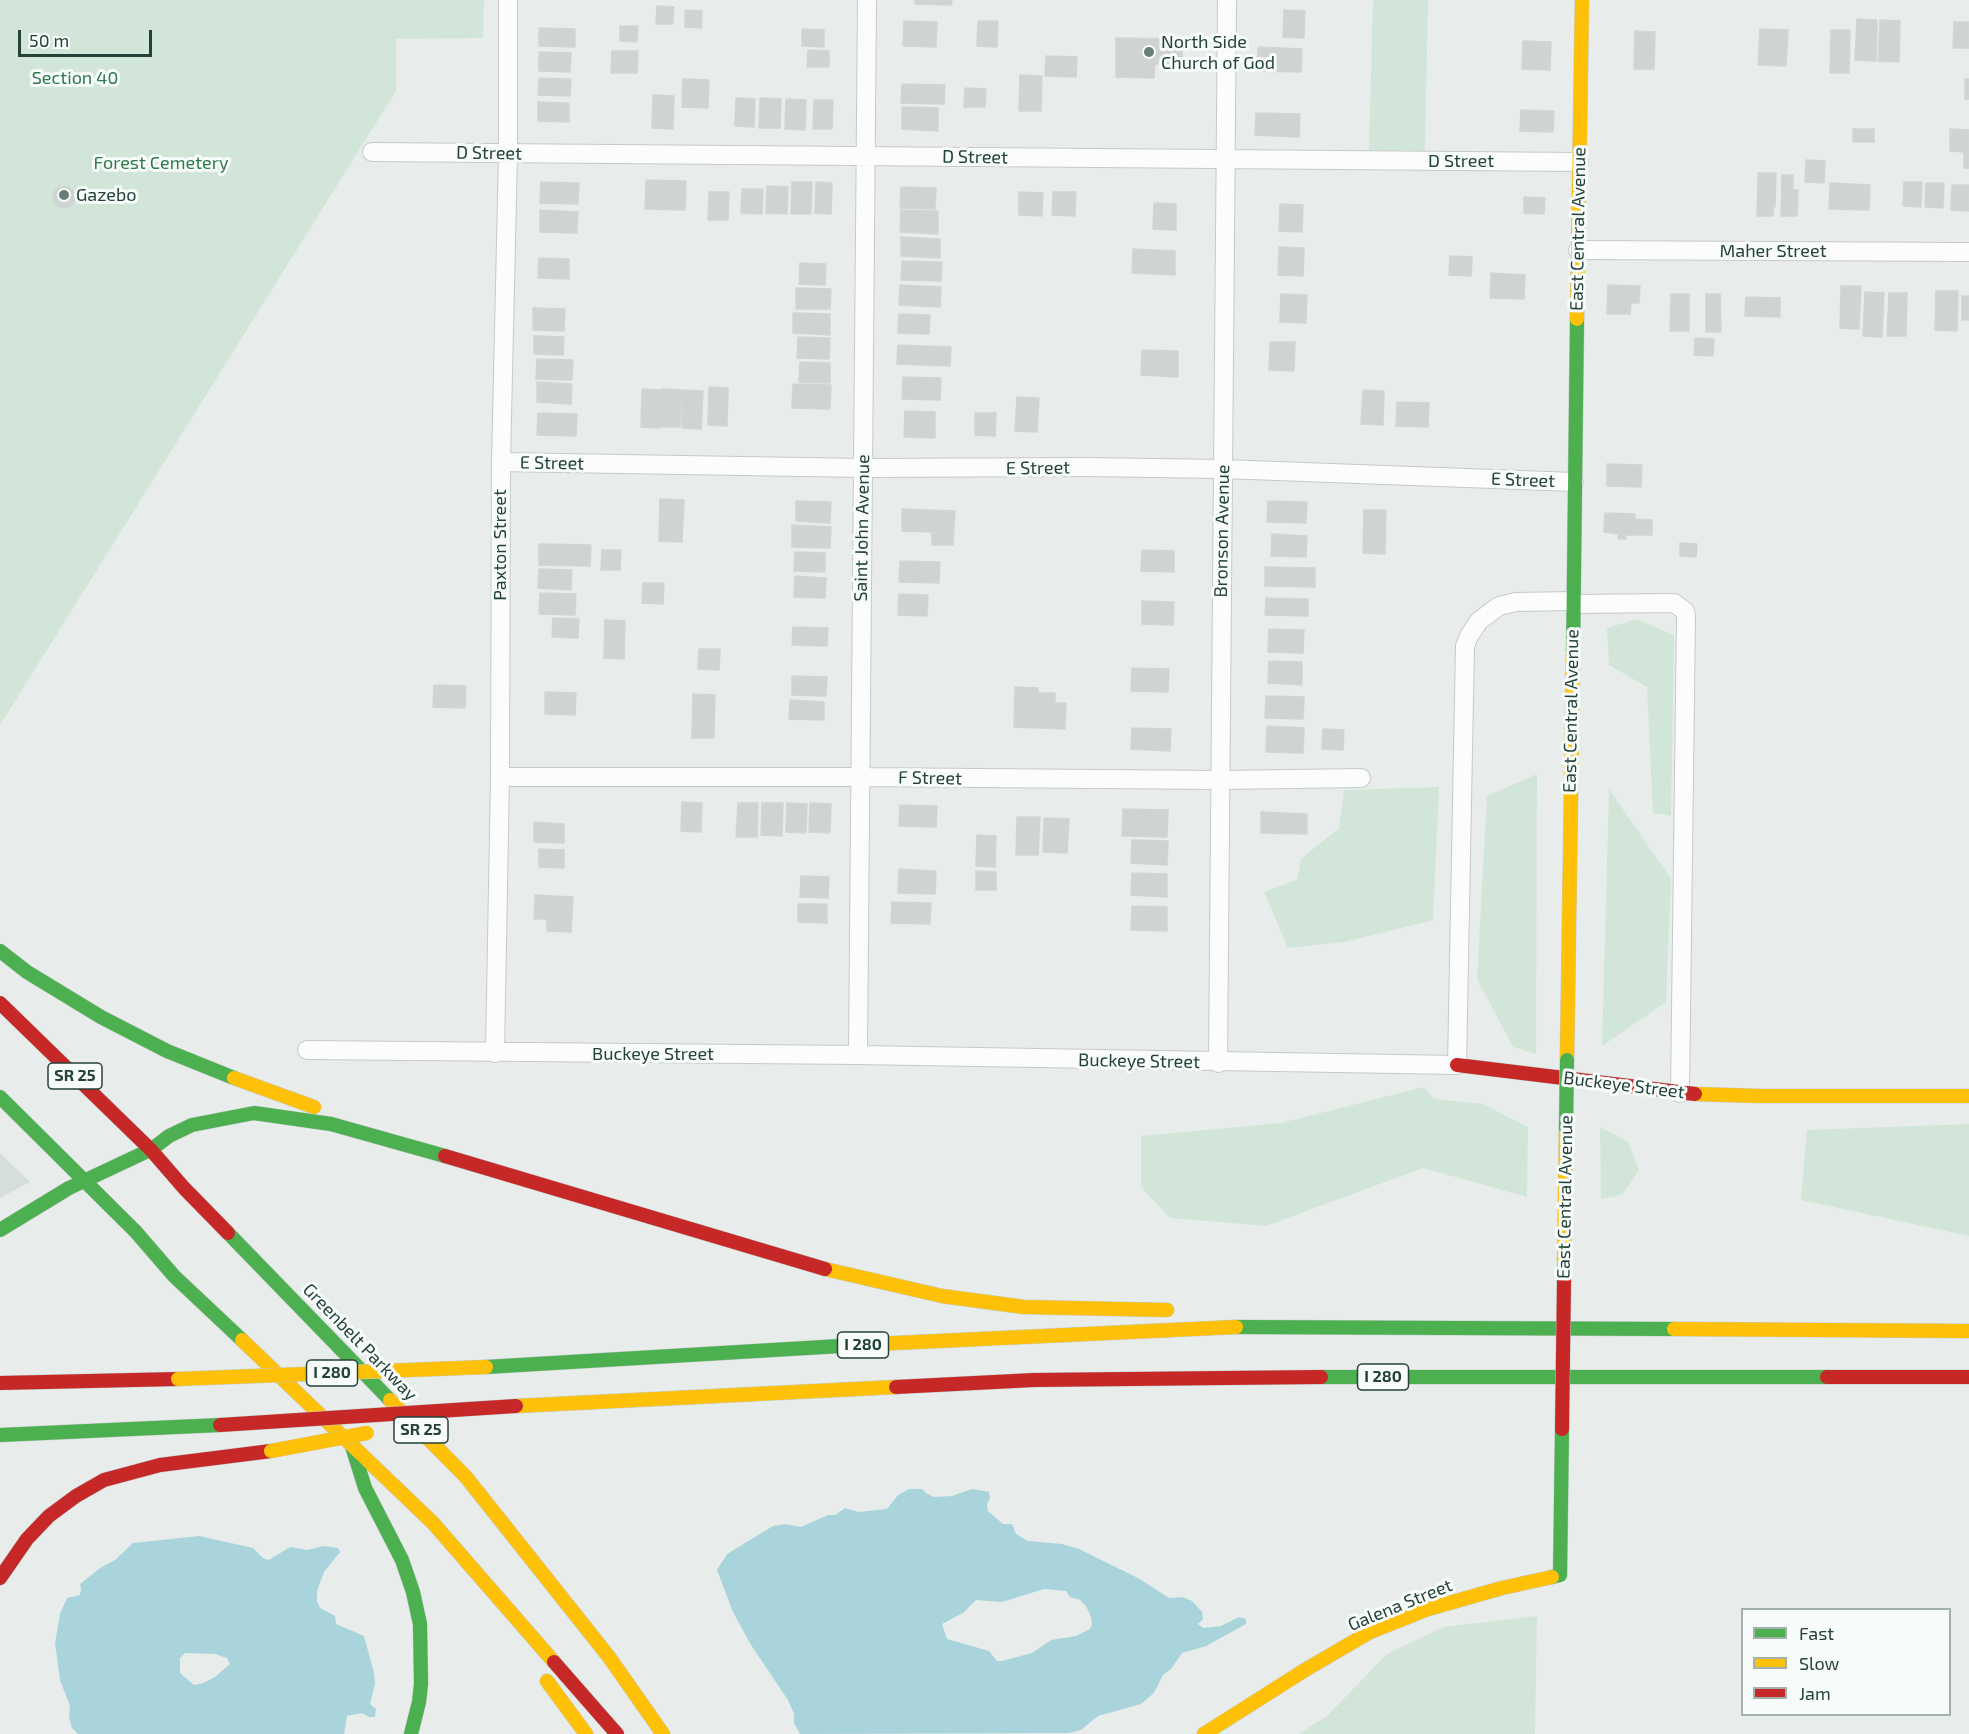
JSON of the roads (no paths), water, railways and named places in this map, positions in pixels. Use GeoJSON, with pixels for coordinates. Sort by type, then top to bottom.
{"type":"FeatureCollection","features":[{"type":"Feature","properties":{"kind":"main road","name":"East Central Avenue"},"geometry":{"type":"LineString","coordinates":[[1560,1575],[1582,0]]}},
{"type":"Feature","properties":{"kind":"main road"},"geometry":{"type":"LineString","coordinates":[[0,951],[27,972],[101,1017],[167,1051],[215,1071],[457,1159]]}},
{"type":"Feature","properties":{"kind":"main road","name":"Greenbelt Parkway"},"geometry":{"type":"LineString","coordinates":[[0,1003],[151,1150],[184,1188],[466,1477],[609,1657],[663,1734]]}},
{"type":"Feature","properties":{"kind":"main road","name":"Buckeye Street"},"geometry":{"type":"LineString","coordinates":[[1457,1065],[1680,1093],[1758,1096],[1969,1096]]}},
{"type":"Feature","properties":{"kind":"main road"},"geometry":{"type":"LineString","coordinates":[[0,1096],[136,1232],[174,1276],[433,1523],[617,1734]]}},
{"type":"Feature","properties":{"kind":"main road"},"geometry":{"type":"LineString","coordinates":[[0,1230],[69,1188],[151,1150],[169,1136],[192,1125],[229,1116],[254,1113],[331,1124],[457,1159],[845,1275],[942,1296],[1024,1307],[1178,1310]]}},
{"type":"Feature","properties":{"kind":"main road"},"geometry":{"type":"LineString","coordinates":[[1212,1314],[1240,1327]]}},
{"type":"Feature","properties":{"kind":"main road","name":"I 280"},"geometry":{"type":"LineString","coordinates":[[0,1383],[178,1379],[486,1367],[829,1346],[1240,1327],[1969,1331]]}},
{"type":"Feature","properties":{"kind":"main road","name":"I 280"},"geometry":{"type":"LineString","coordinates":[[0,1434],[220,1425],[516,1406],[1034,1380],[1208,1377],[1969,1377]]}},
{"type":"Feature","properties":{"kind":"main road"},"geometry":{"type":"LineString","coordinates":[[399,1427],[516,1406]]}},
{"type":"Feature","properties":{"kind":"main road"},"geometry":{"type":"LineString","coordinates":[[0,1578],[27,1539],[50,1516],[76,1496],[104,1480],[160,1465],[271,1451],[376,1432]]}},
{"type":"Feature","properties":{"kind":"main road"},"geometry":{"type":"LineString","coordinates":[[351,1443],[365,1488],[402,1560],[413,1592],[420,1624],[420,1702],[411,1734]]}},
{"type":"Feature","properties":{"kind":"main road"},"geometry":{"type":"LineString","coordinates":[[433,1523],[516,1639]]}},
{"type":"Feature","properties":{"kind":"main road","name":"Galena Street"},"geometry":{"type":"LineString","coordinates":[[1204,1734],[1370,1632],[1428,1609],[1502,1588],[1560,1575]]}},
{"type":"Feature","properties":{"kind":"main road"},"geometry":{"type":"LineString","coordinates":[[537,1668],[586,1734]]}},
{"type":"Feature","properties":{"kind":"street","name":"Paxton Street"},"geometry":{"type":"LineString","coordinates":[[495,1053],[508,0]]}},
{"type":"Feature","properties":{"kind":"street","name":"Saint John Avenue"},"geometry":{"type":"LineString","coordinates":[[858,1055],[867,0]]}},
{"type":"Feature","properties":{"kind":"street","name":"Bronson Avenue"},"geometry":{"type":"LineString","coordinates":[[1218,1063],[1227,0]]}},
{"type":"Feature","properties":{"kind":"street","name":"D Street"},"geometry":{"type":"LineString","coordinates":[[372,152],[1579,162]]}},
{"type":"Feature","properties":{"kind":"street","name":"Maher Street"},"geometry":{"type":"LineString","coordinates":[[1578,250],[1969,252]]}},
{"type":"Feature","properties":{"kind":"street","name":"E Street"},"geometry":{"type":"LineString","coordinates":[[501,462],[863,468],[1223,469],[1574,482]]}},
{"type":"Feature","properties":{"kind":"street","name":"East Central Avenue"},"geometry":{"type":"LineString","coordinates":[[1457,1065],[1465,646],[1468,636],[1479,621],[1499,606],[1516,602],[1674,603],[1685,611],[1686,616],[1680,1093]]}},
{"type":"Feature","properties":{"kind":"street","name":"F Street"},"geometry":{"type":"LineString","coordinates":[[500,777],[1220,780],[1361,778]]}},
{"type":"Feature","properties":{"kind":"street","name":"Buckeye Street"},"geometry":{"type":"LineString","coordinates":[[307,1050],[858,1055],[1218,1063],[1457,1065]]}},
{"type":"Feature","properties":{"kind":"water"},"geometry":{"type":"Polygon","coordinates":[[[909,1489],[922,1489],[934,1497],[952,1496],[972,1489],[989,1492],[988,1511],[1003,1524],[1012,1524],[1016,1534],[1028,1541],[1062,1544],[1079,1549],[1138,1578],[1169,1598],[1183,1597],[1192,1601],[1202,1612],[1203,1619],[1198,1624],[1203,1628],[1221,1626],[1239,1617],[1246,1619],[1246,1624],[1206,1646],[1182,1653],[1171,1669],[1163,1675],[1154,1693],[1141,1704],[1098,1716],[1081,1730],[1069,1733],[800,1734],[794,1723],[794,1714],[788,1700],[751,1645],[733,1612],[717,1570],[727,1554],[773,1526],[786,1524],[801,1527],[828,1515],[835,1515],[845,1508],[858,1512],[887,1509],[898,1495],[909,1489]],[[1044,1589],[1002,1602],[976,1600],[963,1613],[942,1624],[947,1639],[989,1651],[997,1661],[1002,1661],[1032,1653],[1051,1640],[1076,1636],[1090,1629],[1091,1617],[1086,1606],[1080,1600],[1070,1597],[1066,1591],[1044,1589]]]}},
{"type":"Feature","properties":{"kind":"water"},"geometry":{"type":"Polygon","coordinates":[[[199,1536],[253,1548],[263,1558],[269,1560],[290,1547],[307,1550],[324,1546],[338,1548],[340,1552],[324,1572],[317,1591],[317,1601],[320,1608],[335,1616],[336,1624],[364,1636],[374,1673],[375,1684],[370,1704],[376,1709],[375,1717],[362,1713],[347,1716],[344,1734],[78,1734],[72,1728],[69,1717],[70,1706],[60,1680],[55,1643],[60,1614],[67,1598],[80,1595],[80,1584],[100,1568],[115,1560],[133,1543],[199,1536]],[[185,1653],[180,1658],[180,1673],[194,1685],[215,1677],[230,1664],[227,1658],[215,1654],[185,1653]]]}},
{"type":"Feature","properties":{"kind":"place","name":"North Side Church of God"},"geometry":{"type":"Point","coordinates":[1149,52]}},
{"type":"Feature","properties":{"kind":"place","name":"Gazebo"},"geometry":{"type":"Point","coordinates":[64,195]}},
{"type":"Feature","properties":{"kind":"park label","name":"Section 40"},"geometry":{"type":"Point","coordinates":[75,78]}},
{"type":"Feature","properties":{"kind":"park label","name":"Forest Cemetery"},"geometry":{"type":"Point","coordinates":[161,163]}}]}
